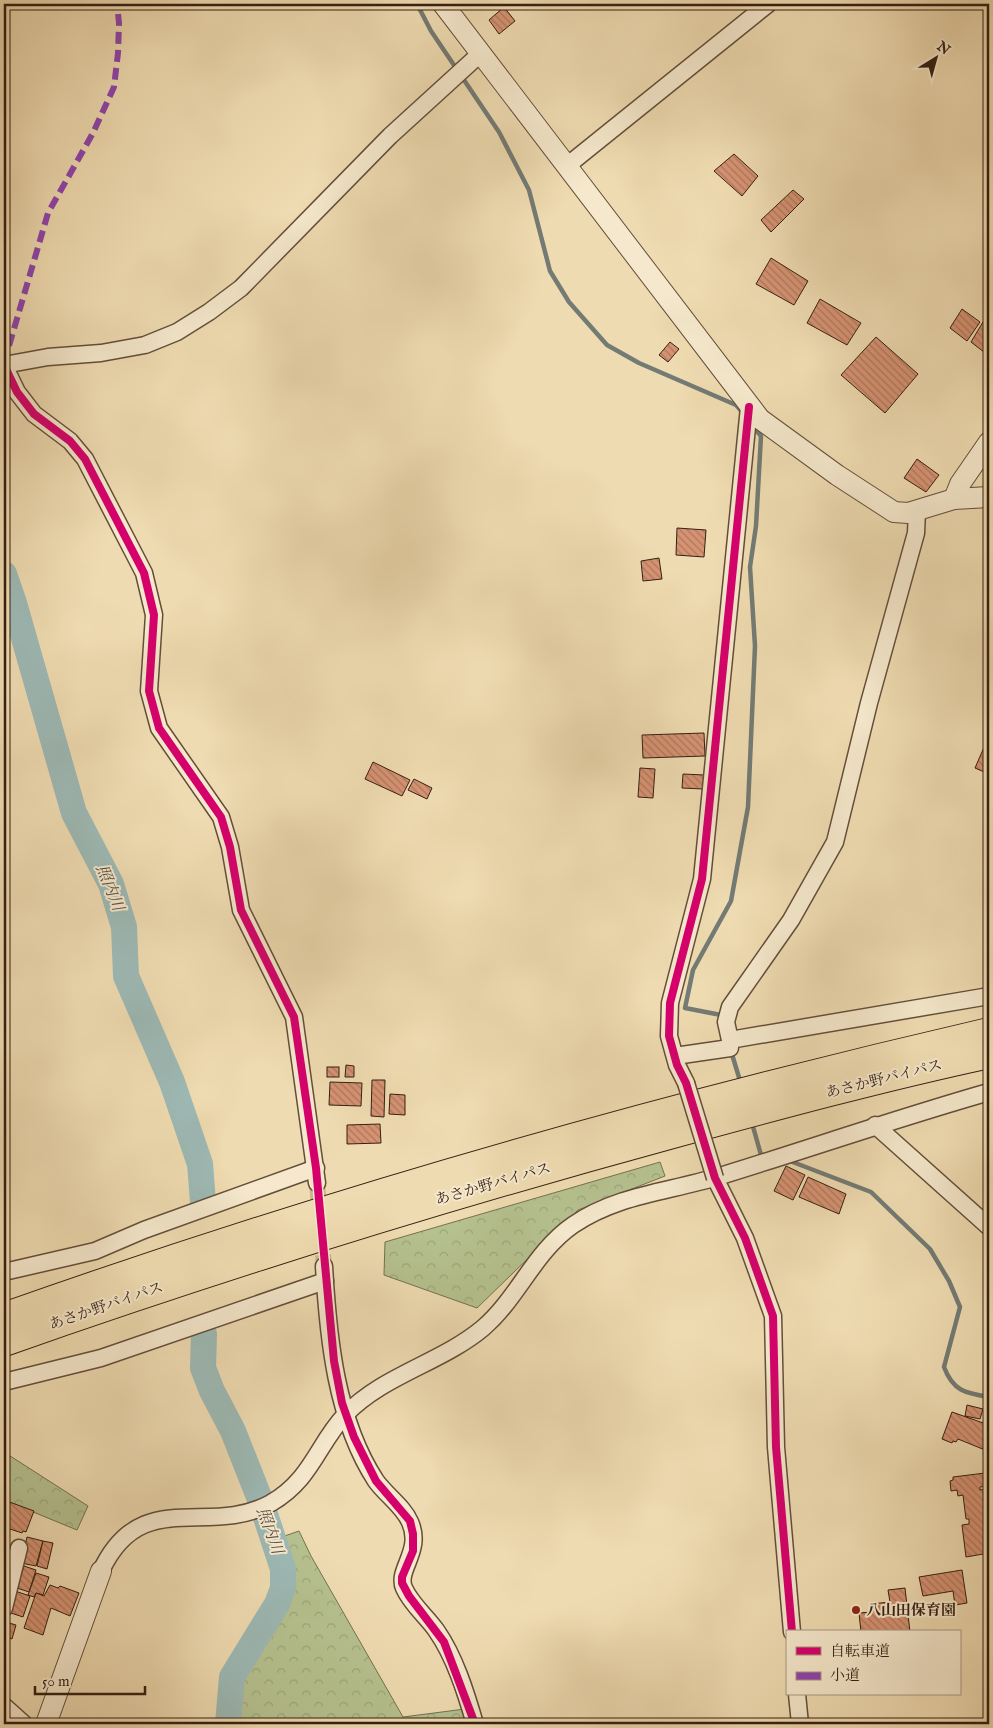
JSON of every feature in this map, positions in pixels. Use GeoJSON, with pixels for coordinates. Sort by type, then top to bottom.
{"type":"FeatureCollection","features":[{"type":"Feature","properties":{"kind":"highway","name":"あさか野バイパス"},"geometry":{"type":"LineString","coordinates":[[4,1317],[154,1265],[483,1164],[722,1098],[989,1032]]}},
{"type":"Feature","properties":{"kind":"highway","name":"あさか野バイパス"},"geometry":{"type":"LineString","coordinates":[[4,1342],[167,1285],[418,1206],[736,1116],[989,1054]]}},
{"type":"Feature","properties":{"kind":"street"},"geometry":{"type":"LineString","coordinates":[[443,4],[568,165],[749,407],[773,430],[886,508],[903,513],[954,500],[989,497]]}},
{"type":"Feature","properties":{"kind":"street"},"geometry":{"type":"LineString","coordinates":[[568,165],[768,4]]}},
{"type":"Feature","properties":{"kind":"street"},"geometry":{"type":"LineString","coordinates":[[4,1272],[94,1251],[144,1230],[316,1176],[294,1017],[241,910],[230,847],[221,817],[158,728],[150,691],[154,615],[144,573],[85,459],[70,441],[34,414],[18,392],[4,365],[48,357],[101,353],[145,345],[177,332],[209,312],[241,288],[390,136],[481,53]]}},
{"type":"Feature","properties":{"kind":"street"},"geometry":{"type":"LineString","coordinates":[[749,407],[702,879],[670,1003],[669,1036],[686,1083],[715,1178],[744,1238],[773,1316],[776,1447],[792,1630]]}},
{"type":"Feature","properties":{"kind":"street"},"geometry":{"type":"LineString","coordinates":[[954,500],[960,484],[989,442]]}},
{"type":"Feature","properties":{"kind":"street"},"geometry":{"type":"LineString","coordinates":[[675,1056],[730,1048],[726,1022],[730,1007],[791,920],[835,842],[869,702],[916,533],[918,510]]}},
{"type":"Feature","properties":{"kind":"street"},"geometry":{"type":"LineString","coordinates":[[730,1040],[989,996]]}},
{"type":"Feature","properties":{"kind":"street"},"geometry":{"type":"LineString","coordinates":[[46,1724],[108,1556],[126,1534],[134,1528],[149,1522],[168,1518],[245,1514],[271,1503],[288,1491],[304,1474],[346,1414],[410,1368],[445,1352],[482,1328],[494,1316],[540,1255],[571,1226],[615,1202],[715,1178],[875,1125],[989,1092]]}},
{"type":"Feature","properties":{"kind":"street"},"geometry":{"type":"LineString","coordinates":[[875,1125],[989,1227]]}},
{"type":"Feature","properties":{"kind":"street"},"geometry":{"type":"LineString","coordinates":[[4,1382],[101,1358],[325,1273],[337,1385],[346,1414],[376,1481],[410,1521],[413,1534],[413,1550],[404,1571],[402,1583],[409,1596],[444,1642],[475,1724]]}},
{"type":"Feature","properties":{"kind":"street"},"geometry":{"type":"LineString","coordinates":[[4,1608],[10,1591],[19,1548]]}},
{"type":"Feature","properties":{"kind":"street"},"geometry":{"type":"LineString","coordinates":[[797,1696],[800,1724]]}},
{"type":"Feature","properties":{"kind":"street"},"geometry":{"type":"LineString","coordinates":[[4,1706],[24,1724]]}},
{"type":"Feature","properties":{"kind":"green space"},"geometry":{"type":"Polygon","coordinates":[[[660,1162],[665,1176],[578,1210],[477,1308],[384,1275],[385,1242],[660,1162]]]}},
{"type":"Feature","properties":{"kind":"green space"},"geometry":{"type":"Polygon","coordinates":[[[4,1452],[88,1506],[77,1530],[4,1500],[4,1452]]]}},
{"type":"Feature","properties":{"kind":"green space"},"geometry":{"type":"Polygon","coordinates":[[[299,1531],[311,1556],[403,1717],[465,1709],[469,1724],[239,1724],[237,1676],[276,1592],[273,1540],[299,1531]]]}},
{"type":"Feature","properties":{"kind":"building"},"geometry":{"type":"Polygon","coordinates":[[[504,7],[515,21],[499,34],[489,20],[504,7]]]}},
{"type":"Feature","properties":{"kind":"building"},"geometry":{"type":"Polygon","coordinates":[[[734,154],[758,176],[742,196],[714,171],[734,154]]]}},
{"type":"Feature","properties":{"kind":"building"},"geometry":{"type":"Polygon","coordinates":[[[793,190],[804,199],[771,232],[761,220],[793,190]]]}},
{"type":"Feature","properties":{"kind":"building"},"geometry":{"type":"Polygon","coordinates":[[[771,258],[808,281],[794,305],[756,284],[771,258]]]}},
{"type":"Feature","properties":{"kind":"building"},"geometry":{"type":"Polygon","coordinates":[[[820,299],[861,323],[847,345],[807,323],[820,299]]]}},
{"type":"Feature","properties":{"kind":"building"},"geometry":{"type":"Polygon","coordinates":[[[962,309],[980,322],[967,341],[950,328],[962,309]]]}},
{"type":"Feature","properties":{"kind":"building"},"geometry":{"type":"Polygon","coordinates":[[[983,322],[989,326],[989,356],[971,342],[983,322]]]}},
{"type":"Feature","properties":{"kind":"building"},"geometry":{"type":"Polygon","coordinates":[[[876,337],[918,374],[885,413],[841,375],[876,337]]]}},
{"type":"Feature","properties":{"kind":"building"},"geometry":{"type":"Polygon","coordinates":[[[670,342],[679,349],[668,362],[659,355],[670,342]]]}},
{"type":"Feature","properties":{"kind":"building"},"geometry":{"type":"Polygon","coordinates":[[[917,459],[939,475],[926,492],[904,478],[917,459]]]}},
{"type":"Feature","properties":{"kind":"building"},"geometry":{"type":"Polygon","coordinates":[[[677,528],[706,530],[704,557],[676,555],[677,528]]]}},
{"type":"Feature","properties":{"kind":"building"},"geometry":{"type":"Polygon","coordinates":[[[659,558],[662,579],[643,581],[641,561],[659,558]]]}},
{"type":"Feature","properties":{"kind":"building"},"geometry":{"type":"Polygon","coordinates":[[[704,733],[705,756],[643,758],[642,735],[704,733]]]}},
{"type":"Feature","properties":{"kind":"building"},"geometry":{"type":"Polygon","coordinates":[[[985,745],[989,747],[989,774],[975,768],[985,745]]]}},
{"type":"Feature","properties":{"kind":"building"},"geometry":{"type":"Polygon","coordinates":[[[373,762],[410,780],[402,796],[365,779],[373,762]]]}},
{"type":"Feature","properties":{"kind":"building"},"geometry":{"type":"Polygon","coordinates":[[[640,768],[655,769],[653,798],[638,797],[640,768]]]}},
{"type":"Feature","properties":{"kind":"building"},"geometry":{"type":"Polygon","coordinates":[[[683,774],[704,775],[703,789],[682,788],[683,774]]]}},
{"type":"Feature","properties":{"kind":"building"},"geometry":{"type":"Polygon","coordinates":[[[414,779],[432,788],[427,799],[408,790],[414,779]]]}},
{"type":"Feature","properties":{"kind":"building"},"geometry":{"type":"Polygon","coordinates":[[[346,1065],[354,1066],[354,1077],[345,1077],[346,1065]]]}},
{"type":"Feature","properties":{"kind":"building"},"geometry":{"type":"Polygon","coordinates":[[[327,1067],[339,1067],[339,1077],[327,1077],[327,1067]]]}},
{"type":"Feature","properties":{"kind":"building"},"geometry":{"type":"Polygon","coordinates":[[[372,1080],[385,1080],[384,1117],[371,1116],[372,1080]]]}},
{"type":"Feature","properties":{"kind":"building"},"geometry":{"type":"Polygon","coordinates":[[[330,1082],[362,1083],[361,1106],[329,1105],[330,1082]]]}},
{"type":"Feature","properties":{"kind":"building"},"geometry":{"type":"Polygon","coordinates":[[[390,1094],[405,1095],[405,1115],[389,1114],[390,1094]]]}},
{"type":"Feature","properties":{"kind":"building"},"geometry":{"type":"Polygon","coordinates":[[[380,1124],[381,1143],[347,1144],[347,1125],[380,1124]]]}},
{"type":"Feature","properties":{"kind":"building"},"geometry":{"type":"Polygon","coordinates":[[[786,1166],[805,1175],[793,1200],[774,1191],[786,1166]]]}},
{"type":"Feature","properties":{"kind":"building"},"geometry":{"type":"Polygon","coordinates":[[[808,1177],[846,1194],[839,1214],[799,1197],[808,1177]]]}},
{"type":"Feature","properties":{"kind":"building"},"geometry":{"type":"Polygon","coordinates":[[[967,1405],[983,1409],[980,1419],[965,1416],[967,1405]]]}},
{"type":"Feature","properties":{"kind":"building"},"geometry":{"type":"Polygon","coordinates":[[[952,1412],[989,1425],[989,1456],[983,1454],[985,1450],[958,1439],[952,1443],[942,1439],[952,1412]]]}},
{"type":"Feature","properties":{"kind":"building"},"geometry":{"type":"Polygon","coordinates":[[[985,1473],[987,1486],[980,1487],[980,1490],[985,1489],[986,1512],[989,1511],[989,1553],[966,1557],[962,1525],[969,1524],[969,1519],[966,1519],[963,1495],[958,1496],[957,1490],[951,1491],[950,1481],[953,1480],[953,1477],[985,1473]]]}},
{"type":"Feature","properties":{"kind":"building"},"geometry":{"type":"Polygon","coordinates":[[[4,1500],[34,1511],[26,1532],[23,1531],[22,1533],[4,1527],[4,1500]]]}},
{"type":"Feature","properties":{"kind":"building"},"geometry":{"type":"Polygon","coordinates":[[[27,1537],[43,1541],[36,1566],[21,1563],[27,1537]]]}},
{"type":"Feature","properties":{"kind":"building"},"geometry":{"type":"Polygon","coordinates":[[[43,1541],[53,1543],[47,1569],[37,1566],[43,1541]]]}},
{"type":"Feature","properties":{"kind":"building"},"geometry":{"type":"Polygon","coordinates":[[[24,1566],[36,1570],[29,1592],[17,1588],[24,1566]]]}},
{"type":"Feature","properties":{"kind":"building"},"geometry":{"type":"Polygon","coordinates":[[[962,1570],[967,1603],[955,1605],[953,1591],[923,1596],[919,1577],[962,1570]]]}},
{"type":"Feature","properties":{"kind":"building"},"geometry":{"type":"Polygon","coordinates":[[[36,1573],[49,1577],[43,1595],[36,1593],[34,1597],[28,1595],[36,1573]]]}},
{"type":"Feature","properties":{"kind":"building"},"geometry":{"type":"Polygon","coordinates":[[[50,1585],[58,1588],[60,1586],[79,1593],[70,1616],[51,1608],[43,1635],[24,1628],[36,1593],[44,1596],[50,1585]]]}},
{"type":"Feature","properties":{"kind":"building"},"geometry":{"type":"Polygon","coordinates":[[[905,1588],[910,1630],[861,1630],[859,1613],[872,1612],[871,1604],[890,1602],[888,1590],[905,1588]]]}},
{"type":"Feature","properties":{"kind":"building"},"geometry":{"type":"Polygon","coordinates":[[[15,1591],[30,1596],[23,1617],[8,1612],[15,1591]]]}},
{"type":"Feature","properties":{"kind":"building"},"geometry":{"type":"Polygon","coordinates":[[[9,1623],[16,1625],[12,1639],[5,1636],[9,1623]]]}},
{"type":"Feature","properties":{"kind":"waterway"},"geometry":{"type":"LineString","coordinates":[[417,4],[431,31],[499,132],[529,190],[550,271],[569,302],[607,345],[639,363],[736,405],[743,413]]}},
{"type":"Feature","properties":{"kind":"waterway"},"geometry":{"type":"LineString","coordinates":[[722,1019],[721,1015],[685,1008],[693,970],[731,901],[748,807],[755,646],[750,567],[756,526],[761,436],[752,425]]}},
{"type":"Feature","properties":{"kind":"waterway","name":"照内川"},"geometry":{"type":"LineString","coordinates":[[4,574],[74,813],[111,884],[124,927],[126,976],[172,1082],[200,1164],[203,1202]]}},
{"type":"Feature","properties":{"kind":"waterway"},"geometry":{"type":"LineString","coordinates":[[731,1051],[741,1084]]}},
{"type":"Feature","properties":{"kind":"waterway"},"geometry":{"type":"LineString","coordinates":[[752,1123],[761,1155],[765,1155]]}},
{"type":"Feature","properties":{"kind":"waterway"},"geometry":{"type":"LineString","coordinates":[[790,1161],[871,1192],[930,1249],[949,1281],[960,1307],[944,1367],[951,1381],[961,1390],[989,1397]]}},
{"type":"Feature","properties":{"kind":"waterway","name":"照内川"},"geometry":{"type":"LineString","coordinates":[[204,1334],[203,1368],[212,1391],[233,1431],[261,1502],[283,1569],[283,1588],[277,1604],[232,1677],[228,1724]]}},
{"type":"Feature","properties":{"kind":"tunnel"},"geometry":{"type":"LineString","coordinates":[[317,1183],[324,1266]]}},
{"type":"Feature","properties":{"kind":"marked path"},"geometry":{"type":"LineString","coordinates":[[4,363],[48,213],[93,133],[114,87],[118,53],[119,23],[117,4]]}},
{"type":"Feature","properties":{"kind":"cycle path"},"geometry":{"type":"LineString","coordinates":[[4,365],[17,392],[34,414],[70,441],[85,459],[144,573],[154,615],[149,691],[159,728],[221,817],[230,847],[241,910],[294,1017],[316,1168],[334,1361],[342,1403],[354,1437],[376,1481],[410,1521],[413,1534],[413,1551],[402,1577],[402,1583],[409,1596],[444,1642],[475,1724]]}},
{"type":"Feature","properties":{"kind":"cycle path"},"geometry":{"type":"LineString","coordinates":[[749,407],[702,879],[670,1003],[669,1036],[677,1065],[686,1083],[715,1178],[745,1238],[773,1316],[776,1447],[792,1630]]}},
{"type":"Feature","properties":{"kind":"place","name":"八山田保育園"},"geometry":{"type":"Point","coordinates":[856,1610]}}]}
